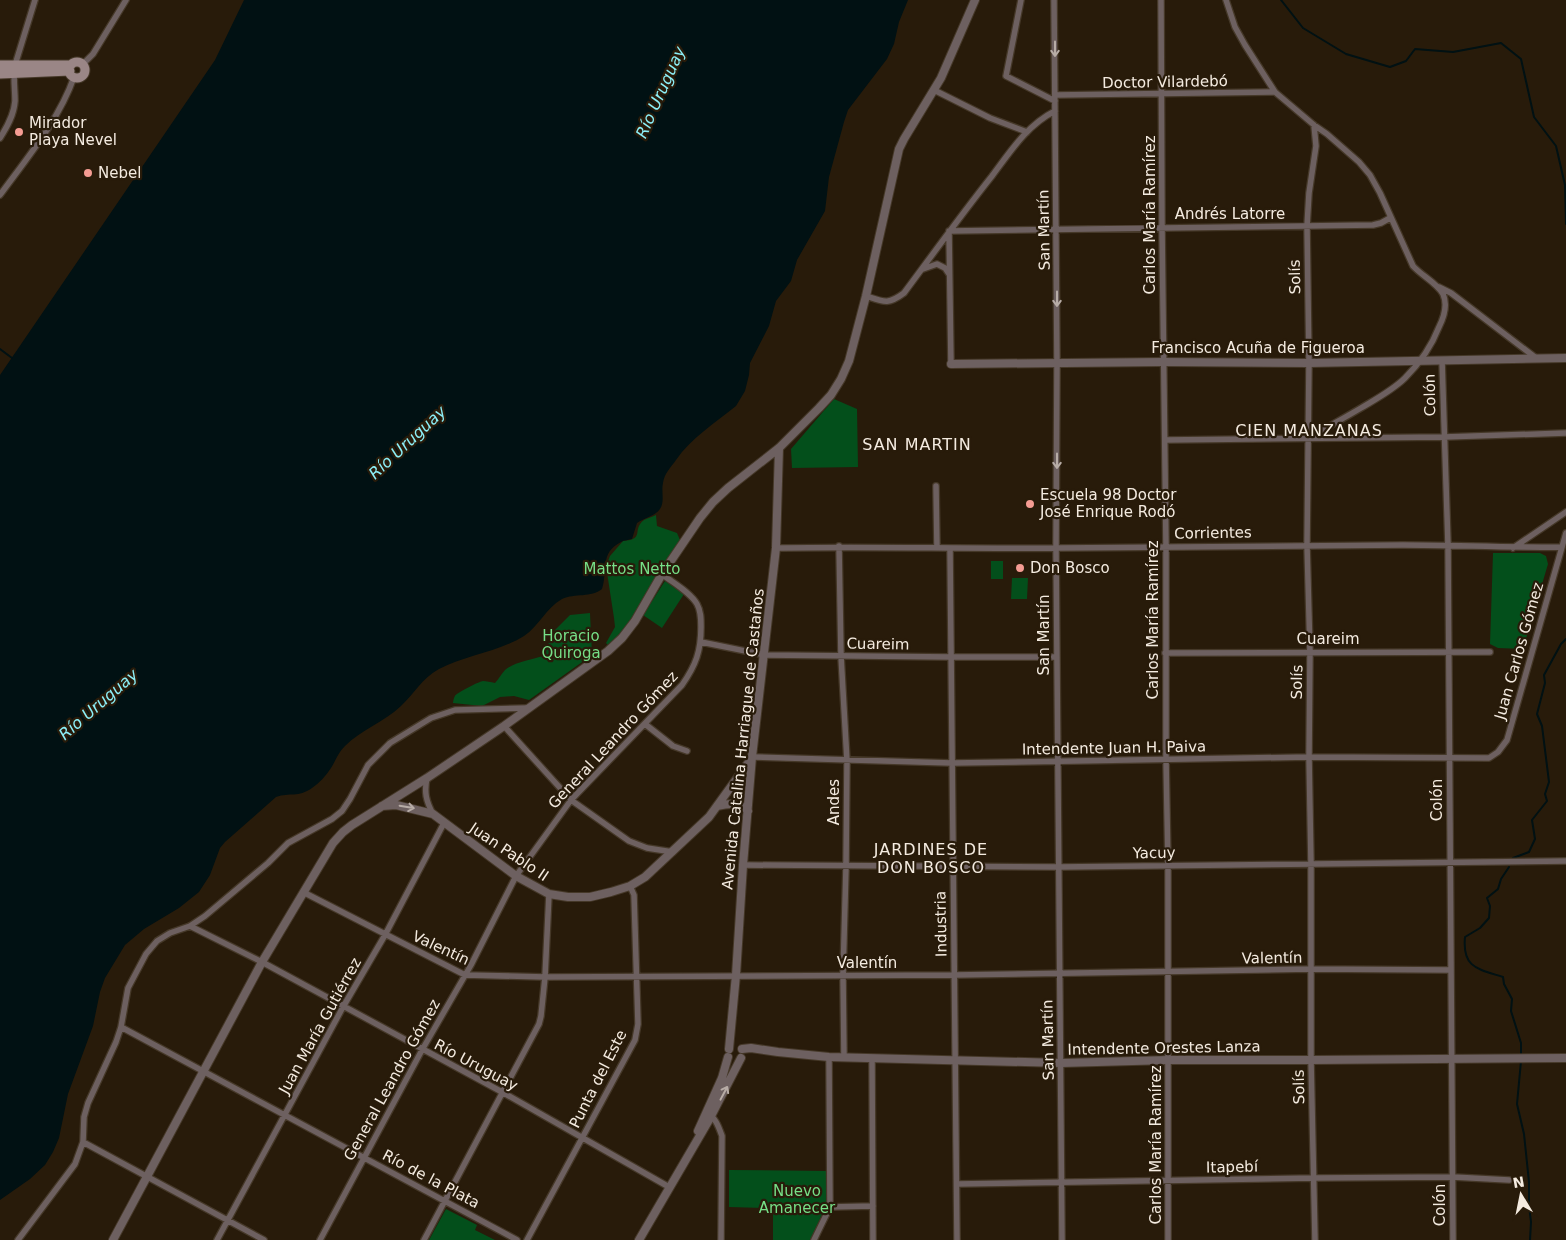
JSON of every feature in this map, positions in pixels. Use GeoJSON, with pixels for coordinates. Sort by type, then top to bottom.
{"type":"FeatureCollection","features":[{"type":"Feature","properties":{"kind":"main road"},"geometry":{"type":"LineString","coordinates":[[0,65],[14,69],[72,71],[81,76],[85,68],[77,62],[72,71]]}},
{"type":"Feature","properties":{"kind":"main road"},"geometry":{"type":"LineString","coordinates":[[0,74],[14,69]]}},
{"type":"Feature","properties":{"kind":"street"},"geometry":{"type":"LineString","coordinates":[[0,138],[10,123],[14,103],[14,69],[35,0]]}},
{"type":"Feature","properties":{"kind":"street"},"geometry":{"type":"LineString","coordinates":[[82,64],[93,54],[126,0]]}},
{"type":"Feature","properties":{"kind":"street"},"geometry":{"type":"LineString","coordinates":[[112,1240],[262,962],[333,843],[343,832],[380,806],[427,778],[504,726],[608,651],[635,622],[662,574],[713,502],[779,448],[831,395],[841,379],[849,360],[866,296],[899,149],[941,78],[975,0]]}},
{"type":"Feature","properties":{"kind":"street"},"geometry":{"type":"LineString","coordinates":[[1022,0],[1006,76],[1055,98]]}},
{"type":"Feature","properties":{"kind":"street","name":"San Martín"},"geometry":{"type":"LineString","coordinates":[[1054,0],[1057,363],[1056,548],[1062,1240]]}},
{"type":"Feature","properties":{"kind":"street","name":"Carlos María Ramírez"},"geometry":{"type":"LineString","coordinates":[[1161,0],[1168,865],[1168,1240]]}},
{"type":"Feature","properties":{"kind":"street"},"geometry":{"type":"LineString","coordinates":[[1226,0],[1235,27],[1275,92],[1327,134],[1359,162],[1370,175],[1413,266],[1419,274],[1451,293],[1536,358]]}},
{"type":"Feature","properties":{"kind":"street"},"geometry":{"type":"LineString","coordinates":[[0,195],[48,128],[70,88],[72,71]]}},
{"type":"Feature","properties":{"kind":"street"},"geometry":{"type":"LineString","coordinates":[[934,90],[990,118],[1026,132]]}},
{"type":"Feature","properties":{"kind":"street","name":"Doctor Vilardebó"},"geometry":{"type":"LineString","coordinates":[[1055,98],[1275,92]]}},
{"type":"Feature","properties":{"kind":"street"},"geometry":{"type":"LineString","coordinates":[[866,296],[884,302],[894,300],[904,293],[949,231],[1026,132],[1043,117],[1055,111]]}},
{"type":"Feature","properties":{"kind":"street","name":"Solís"},"geometry":{"type":"LineString","coordinates":[[1314,125],[1316,146],[1309,193],[1307,226],[1310,970],[1315,1240]]}},
{"type":"Feature","properties":{"kind":"street","name":"Andrés Latorre"},"geometry":{"type":"LineString","coordinates":[[949,231],[1373,225],[1382,223],[1390,218]]}},
{"type":"Feature","properties":{"kind":"street"},"geometry":{"type":"LineString","coordinates":[[949,231],[951,364]]}},
{"type":"Feature","properties":{"kind":"street"},"geometry":{"type":"LineString","coordinates":[[921,270],[937,264],[949,274]]}},
{"type":"Feature","properties":{"kind":"street"},"geometry":{"type":"LineString","coordinates":[[1308,438],[1382,396],[1404,379],[1435,338],[1443,319],[1446,304],[1443,294],[1437,286]]}},
{"type":"Feature","properties":{"kind":"street","name":"Francisco Acuña de Figueroa"},"geometry":{"type":"LineString","coordinates":[[951,364],[1308,363],[1566,358]]}},
{"type":"Feature","properties":{"kind":"street","name":"Colón"},"geometry":{"type":"LineString","coordinates":[[1442,360],[1448,545],[1453,1240]]}},
{"type":"Feature","properties":{"kind":"street"},"geometry":{"type":"LineString","coordinates":[[1165,440],[1566,434]]}},
{"type":"Feature","properties":{"kind":"street","name":"Avenida Catalina Harriague de Castaños"},"geometry":{"type":"LineString","coordinates":[[709,1114],[722,1078],[729,1053],[732,1032],[752,758],[776,548],[779,448]]}},
{"type":"Feature","properties":{"kind":"street"},"geometry":{"type":"LineString","coordinates":[[936,486],[937,548]]}},
{"type":"Feature","properties":{"kind":"street"},"geometry":{"type":"LineString","coordinates":[[1513,548],[1566,512]]}},
{"type":"Feature","properties":{"kind":"street","name":"Juan Carlos Gómez"},"geometry":{"type":"LineString","coordinates":[[1476,758],[1488,758],[1498,752],[1507,740],[1566,533]]}},
{"type":"Feature","properties":{"kind":"street","name":"Corrientes"},"geometry":{"type":"LineString","coordinates":[[776,548],[839,546],[1056,548],[1308,545],[1561,547]]}},
{"type":"Feature","properties":{"kind":"street","name":"Andes"},"geometry":{"type":"LineString","coordinates":[[839,546],[841,656],[847,761],[843,975],[844,1057]]}},
{"type":"Feature","properties":{"kind":"street","name":"Industria"},"geometry":{"type":"LineString","coordinates":[[950,548],[957,1240]]}},
{"type":"Feature","properties":{"kind":"street","name":"General Leandro Gómez"},"geometry":{"type":"LineString","coordinates":[[320,1240],[422,1050],[471,965],[516,876],[571,800],[687,678],[698,657],[701,642],[701,614],[698,605],[692,597],[662,574]]}},
{"type":"Feature","properties":{"kind":"street","name":"Cuareim"},"geometry":{"type":"LineString","coordinates":[[701,642],[764,655],[1057,657]]}},
{"type":"Feature","properties":{"kind":"street","name":"Cuareim"},"geometry":{"type":"LineString","coordinates":[[1165,653],[1490,652]]}},
{"type":"Feature","properties":{"kind":"street"},"geometry":{"type":"LineString","coordinates":[[18,1240],[75,1164],[83,1142],[84,1117],[88,1103],[116,1042],[121,1027],[128,988],[146,954],[156,941],[170,933],[190,926],[247,881],[288,844],[332,819],[342,811],[350,800],[368,764],[390,743],[431,718],[455,710],[529,708]]}},
{"type":"Feature","properties":{"kind":"street"},"geometry":{"type":"LineString","coordinates":[[645,724],[673,746],[687,751]]}},
{"type":"Feature","properties":{"kind":"street"},"geometry":{"type":"LineString","coordinates":[[504,726],[571,800],[629,841],[647,848],[673,852]]}},
{"type":"Feature","properties":{"kind":"street","name":"Intendente Juan H. Paiva"},"geometry":{"type":"LineString","coordinates":[[752,758],[952,763],[1309,757],[1476,758]]}},
{"type":"Feature","properties":{"kind":"street","name":"Juan Pablo II"},"geometry":{"type":"LineString","coordinates":[[380,806],[396,805],[433,814],[516,876],[549,894],[568,897],[590,897],[630,886],[645,877],[709,817],[752,758]]}},
{"type":"Feature","properties":{"kind":"street"},"geometry":{"type":"LineString","coordinates":[[427,778],[425,798],[433,814]]}},
{"type":"Feature","properties":{"kind":"street"},"geometry":{"type":"LineString","coordinates":[[718,806],[728,804],[739,805],[748,811]]}},
{"type":"Feature","properties":{"kind":"street","name":"Juan María Gutiérrez"},"geometry":{"type":"LineString","coordinates":[[217,1240],[385,935],[444,823]]}},
{"type":"Feature","properties":{"kind":"street","name":"Yacuy"},"geometry":{"type":"LineString","coordinates":[[743,865],[1059,867],[1566,861]]}},
{"type":"Feature","properties":{"kind":"street","name":"Punta del Este"},"geometry":{"type":"LineString","coordinates":[[527,1240],[635,1040],[638,1024],[634,895],[630,886]]}},
{"type":"Feature","properties":{"kind":"street","name":"Valentín"},"geometry":{"type":"LineString","coordinates":[[303,892],[465,975],[545,977],[736,975],[954,976],[1310,970],[1451,970]]}},
{"type":"Feature","properties":{"kind":"street"},"geometry":{"type":"LineString","coordinates":[[424,1240],[542,1016],[549,894]]}},
{"type":"Feature","properties":{"kind":"street","name":"Río Uruguay"},"geometry":{"type":"LineString","coordinates":[[190,926],[262,962],[583,1138],[671,1184]]}},
{"type":"Feature","properties":{"kind":"street","name":"Río de la Plata"},"geometry":{"type":"LineString","coordinates":[[121,1027],[518,1240]]}},
{"type":"Feature","properties":{"kind":"street","name":"Avenida Catalina Harriague de Castaños"},"geometry":{"type":"LineString","coordinates":[[639,1240],[741,1053],[733,1041],[732,1032]]}},
{"type":"Feature","properties":{"kind":"street"},"geometry":{"type":"LineString","coordinates":[[733,1046],[741,1053],[734,1061],[729,1053],[733,1046]]}},
{"type":"Feature","properties":{"kind":"street","name":"Intendente Orestes Lanza"},"geometry":{"type":"LineString","coordinates":[[741,1053],[751,1048],[829,1057],[1061,1063],[1169,1060],[1566,1058]]}},
{"type":"Feature","properties":{"kind":"street"},"geometry":{"type":"LineString","coordinates":[[814,1240],[830,1207],[829,1057]]}},
{"type":"Feature","properties":{"kind":"street"},"geometry":{"type":"LineString","coordinates":[[872,1058],[873,1240]]}},
{"type":"Feature","properties":{"kind":"street"},"geometry":{"type":"LineString","coordinates":[[709,1114],[719,1127],[722,1136],[721,1240]]}},
{"type":"Feature","properties":{"kind":"street"},"geometry":{"type":"LineString","coordinates":[[83,1142],[264,1240]]}},
{"type":"Feature","properties":{"kind":"street","name":"Itapebí"},"geometry":{"type":"LineString","coordinates":[[957,1184],[1314,1178],[1509,1180]]}},
{"type":"Feature","properties":{"kind":"street"},"geometry":{"type":"LineString","coordinates":[[830,1207],[873,1206]]}},
{"type":"Feature","properties":{"kind":"green space"},"geometry":{"type":"Polygon","coordinates":[[[834,399],[857,409],[858,467],[792,468],[791,449],[834,399]]]}},
{"type":"Feature","properties":{"kind":"green space","name":"Mattos Netto"},"geometry":{"type":"Polygon","coordinates":[[[656,515],[657,526],[677,533],[680,540],[624,630],[609,646],[606,643],[615,627],[606,566],[610,556],[623,541],[634,538],[640,524],[645,519],[656,515]]]}},
{"type":"Feature","properties":{"kind":"green space"},"geometry":{"type":"Polygon","coordinates":[[[1493,553],[1540,553],[1546,556],[1548,564],[1523,649],[1498,648],[1490,644],[1493,553]]]}},
{"type":"Feature","properties":{"kind":"green space"},"geometry":{"type":"Polygon","coordinates":[[[991,561],[1003,561],[1003,579],[991,579],[991,561]]]}},
{"type":"Feature","properties":{"kind":"green space"},"geometry":{"type":"Polygon","coordinates":[[[1012,578],[1028,578],[1027,599],[1011,599],[1012,578]]]}},
{"type":"Feature","properties":{"kind":"green space"},"geometry":{"type":"Polygon","coordinates":[[[665,581],[684,594],[662,628],[643,615],[665,581]]]}},
{"type":"Feature","properties":{"kind":"green space","name":"Horacio Quiroga"},"geometry":{"type":"Polygon","coordinates":[[[590,613],[592,655],[529,700],[514,696],[500,697],[482,706],[453,703],[456,694],[468,687],[483,681],[495,683],[508,668],[517,663],[543,656],[554,631],[570,615],[590,613]]]}},
{"type":"Feature","properties":{"kind":"green space","name":"Nuevo Amanecer"},"geometry":{"type":"Polygon","coordinates":[[[729,1170],[828,1171],[827,1204],[810,1240],[773,1240],[773,1215],[764,1208],[729,1207],[729,1170]]]}},
{"type":"Feature","properties":{"kind":"green space"},"geometry":{"type":"Polygon","coordinates":[[[446,1209],[477,1225],[475,1230],[495,1240],[429,1240],[446,1209]]]}},
{"type":"Feature","properties":{"kind":"water"},"geometry":{"type":"Polygon","coordinates":[[[244,0],[908,0],[899,22],[894,44],[887,59],[848,110],[829,177],[825,211],[797,260],[791,281],[776,301],[769,326],[750,363],[745,391],[736,406],[696,438],[670,468],[664,480],[660,509],[637,523],[632,539],[614,546],[605,563],[602,589],[593,594],[562,599],[551,607],[524,636],[504,646],[449,664],[433,673],[394,712],[351,740],[339,754],[327,774],[315,786],[302,793],[276,797],[225,842],[220,848],[210,875],[199,892],[179,908],[144,929],[125,945],[105,978],[100,992],[93,1026],[68,1094],[59,1138],[53,1152],[45,1165],[30,1179],[0,1200],[0,375],[215,60],[244,0]]]}},
{"type":"Feature","properties":{"kind":"waterway"},"geometry":{"type":"LineString","coordinates":[[1281,0],[1303,28],[1346,54],[1390,67],[1406,61],[1415,49],[1453,52],[1501,43],[1521,59],[1534,117],[1556,146],[1565,185],[1566,224]]}},
{"type":"Feature","properties":{"kind":"waterway"},"geometry":{"type":"LineString","coordinates":[[0,349],[12,358]]}},
{"type":"Feature","properties":{"kind":"waterway"},"geometry":{"type":"LineString","coordinates":[[1513,858],[1529,852],[1535,839],[1532,820],[1547,801],[1545,794],[1549,782],[1542,726],[1537,714],[1545,683],[1544,675],[1561,644],[1566,639]]}},
{"type":"Feature","properties":{"kind":"waterway"},"geometry":{"type":"LineString","coordinates":[[1509,867],[1501,879],[1498,889],[1487,898],[1490,906],[1489,918],[1480,928],[1465,937],[1465,947],[1466,955],[1474,966],[1503,977],[1504,984],[1512,999],[1511,1011],[1521,1043],[1521,1057]]}},
{"type":"Feature","properties":{"kind":"waterway"},"geometry":{"type":"LineString","coordinates":[[1521,1061],[1517,1104],[1524,1134],[1529,1182],[1530,1240]]}},
{"type":"Feature","properties":{"kind":"place","name":"Mirador Playa Nevel"},"geometry":{"type":"Point","coordinates":[19,132]}},
{"type":"Feature","properties":{"kind":"place","name":"Nebel"},"geometry":{"type":"Point","coordinates":[88,173]}},
{"type":"Feature","properties":{"kind":"place","name":"Escuela 98 Doctor José Enrique Rodó"},"geometry":{"type":"Point","coordinates":[1030,504]}},
{"type":"Feature","properties":{"kind":"place","name":"Don Bosco"},"geometry":{"type":"Point","coordinates":[1020,568]}},
{"type":"Feature","properties":{"kind":"district","name":"CIEN MANZANAS"},"geometry":{"type":"Point","coordinates":[1310,430]}},
{"type":"Feature","properties":{"kind":"district","name":"SAN MARTIN"},"geometry":{"type":"Point","coordinates":[917,444]}},
{"type":"Feature","properties":{"kind":"district","name":"JARDINES DE DON BOSCO"},"geometry":{"type":"Point","coordinates":[931,858]}}]}
